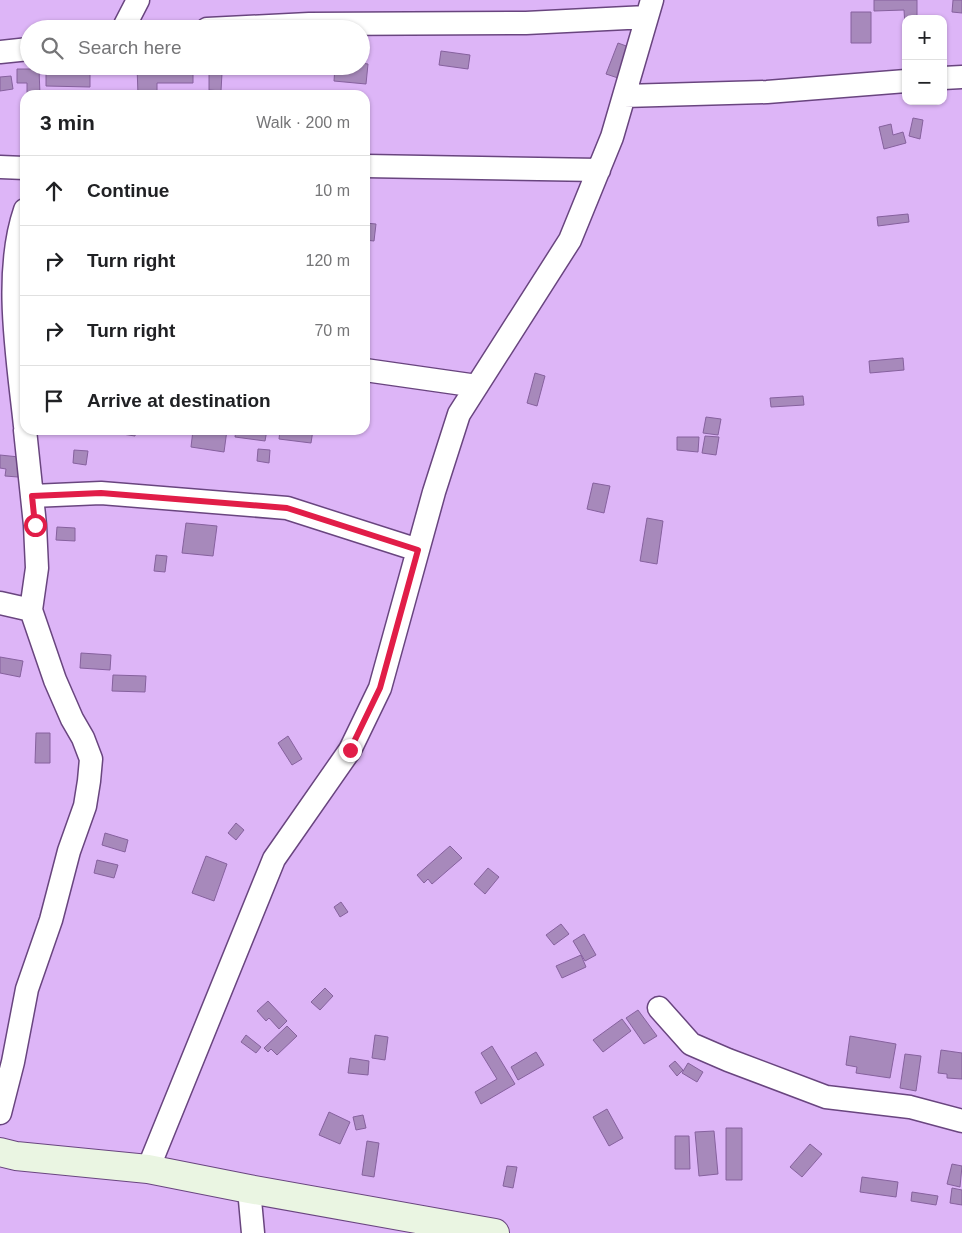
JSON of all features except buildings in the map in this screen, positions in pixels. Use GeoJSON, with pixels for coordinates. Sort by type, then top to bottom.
{"type":"FeatureCollection","features":[{"type":"Feature","properties":{"kind":"street"},"geometry":{"type":"LineString","coordinates":[[128,20],[138,0]]}},
{"type":"Feature","properties":{"kind":"street"},"geometry":{"type":"LineString","coordinates":[[148,1169],[274,859],[350,750],[380,688],[434,492],[459,414],[570,240],[612,137],[649,8],[526,23],[370,24]]}},
{"type":"Feature","properties":{"kind":"street"},"geometry":{"type":"LineString","coordinates":[[0,52],[20,49]]}},
{"type":"Feature","properties":{"kind":"street"},"geometry":{"type":"LineString","coordinates":[[947,78],[962,77]]}},
{"type":"Feature","properties":{"kind":"street"},"geometry":{"type":"LineString","coordinates":[[624,96],[767,92],[902,82]]}},
{"type":"Feature","properties":{"kind":"street"},"geometry":{"type":"LineString","coordinates":[[370,166],[598,170]]}},
{"type":"Feature","properties":{"kind":"street"},"geometry":{"type":"LineString","coordinates":[[0,168],[20,168]]}},
{"type":"Feature","properties":{"kind":"street"},"geometry":{"type":"LineString","coordinates":[[20,223],[12,278],[20,344]]}},
{"type":"Feature","properties":{"kind":"street"},"geometry":{"type":"LineString","coordinates":[[370,371],[477,386]]}},
{"type":"Feature","properties":{"kind":"street"},"geometry":{"type":"LineString","coordinates":[[0,1113],[28,989],[51,920],[69,851],[85,806],[90,774],[90,759],[83,738],[72,719],[55,680],[31,610],[37,568],[26,435]]}},
{"type":"Feature","properties":{"kind":"street"},"geometry":{"type":"LineString","coordinates":[[32,496],[101,493],[287,508],[418,550]]}},
{"type":"Feature","properties":{"kind":"street"},"geometry":{"type":"LineString","coordinates":[[0,603],[31,610]]}},
{"type":"Feature","properties":{"kind":"street"},"geometry":{"type":"LineString","coordinates":[[659,1008],[691,1044],[826,1097],[910,1107],[962,1121]]}},
{"type":"Feature","properties":{"kind":"street"},"geometry":{"type":"LineString","coordinates":[[0,1152],[16,1156],[148,1169],[494,1233]]}},
{"type":"Feature","properties":{"kind":"street"},"geometry":{"type":"LineString","coordinates":[[249,1189],[253,1233]]}},
{"type":"Feature","properties":{"kind":"route"},"geometry":{"type":"LineString","coordinates":[[35,525],[32,496],[101,493],[287,508],[418,550],[380,688],[350,750]]}}]}
